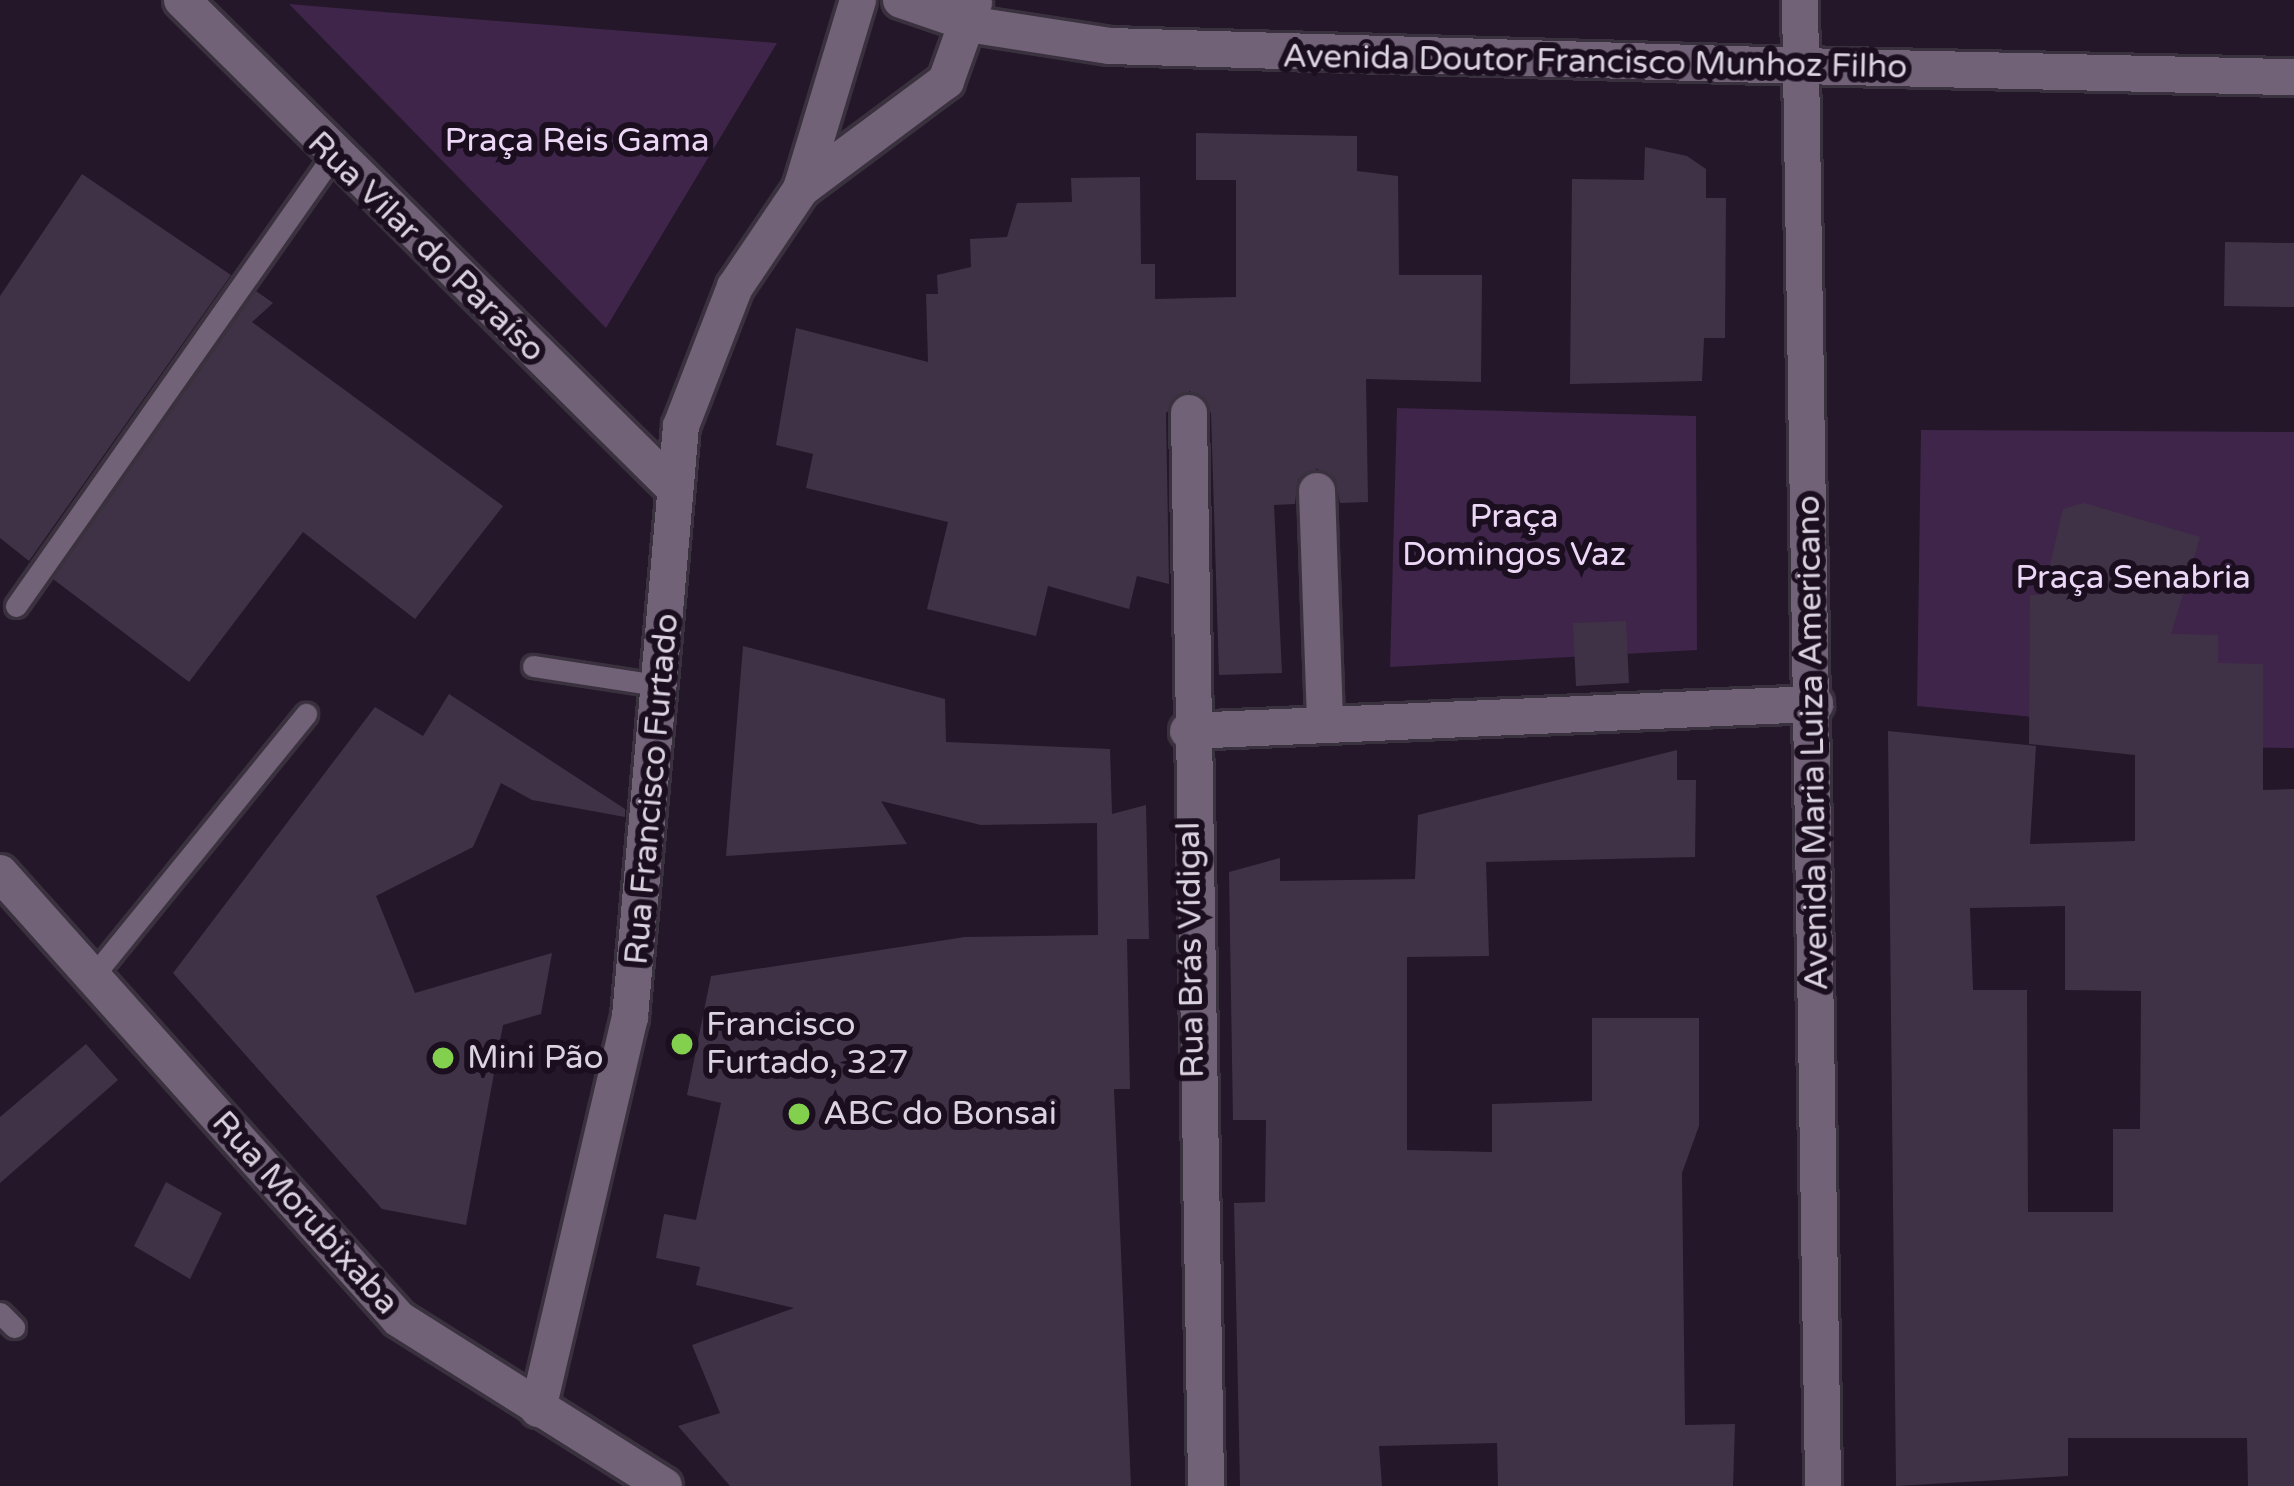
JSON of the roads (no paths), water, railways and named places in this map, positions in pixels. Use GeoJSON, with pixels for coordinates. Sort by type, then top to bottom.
{"type":"FeatureCollection","features":[{"type":"Feature","properties":{"kind":"street","name":"Rua Vilar do Paraíso"},"geometry":{"type":"LineString","coordinates":[[182,0],[332,157],[675,489]]}},
{"type":"Feature","properties":{"kind":"street","name":"Rua Francisco Furtado"},"geometry":{"type":"LineString","coordinates":[[538,1409],[630,1017],[663,686],[675,489],[709,344],[801,188],[858,0]]}},
{"type":"Feature","properties":{"kind":"street","name":"Avenida Doutor Francisco Munhoz Filho"},"geometry":{"type":"LineString","coordinates":[[901,0],[1265,55],[2294,77]]}},
{"type":"Feature","properties":{"kind":"street","name":"Avenida Maria Luiza Americano"},"geometry":{"type":"LineString","coordinates":[[1800,0],[1815,704],[1823,1486]]}},
{"type":"Feature","properties":{"kind":"street","name":"Rua Francisco Furtado"},"geometry":{"type":"LineString","coordinates":[[801,188],[912,115],[946,81],[974,13]]}},
{"type":"Feature","properties":{"kind":"street","name":"Rua Brás Vidigal"},"geometry":{"type":"LineString","coordinates":[[1190,413],[1188,730],[1206,1486]]}},
{"type":"Feature","properties":{"kind":"street"},"geometry":{"type":"LineString","coordinates":[[1317,491],[1325,723]]}},
{"type":"Feature","properties":{"kind":"street"},"geometry":{"type":"LineString","coordinates":[[1188,730],[1815,704]]}},
{"type":"Feature","properties":{"kind":"street","name":"Rua Morubixaba"},"geometry":{"type":"LineString","coordinates":[[0,873],[399,1319],[664,1486]]}},
{"type":"Feature","properties":{"kind":"lane"},"geometry":{"type":"LineString","coordinates":[[16,606],[332,157]]}},
{"type":"Feature","properties":{"kind":"lane"},"geometry":{"type":"LineString","coordinates":[[533,666],[663,686]]}},
{"type":"Feature","properties":{"kind":"lane"},"geometry":{"type":"LineString","coordinates":[[93,976],[306,714]]}},
{"type":"Feature","properties":{"kind":"place","name":"Francisco Furtado, 327"},"geometry":{"type":"Point","coordinates":[682,1044]}},
{"type":"Feature","properties":{"kind":"place","name":"Mini Pão"},"geometry":{"type":"Point","coordinates":[443,1058]}},
{"type":"Feature","properties":{"kind":"place","name":"ABC do Bonsai"},"geometry":{"type":"Point","coordinates":[799,1114]}},
{"type":"Feature","properties":{"kind":"park label","name":"Praça Reis Gama"},"geometry":{"type":"Point","coordinates":[577,141]}},
{"type":"Feature","properties":{"kind":"park label","name":"Praça Domingos Vaz"},"geometry":{"type":"Point","coordinates":[1514,536]}},
{"type":"Feature","properties":{"kind":"park label","name":"Praça Senabria"},"geometry":{"type":"Point","coordinates":[2133,578]}}]}
